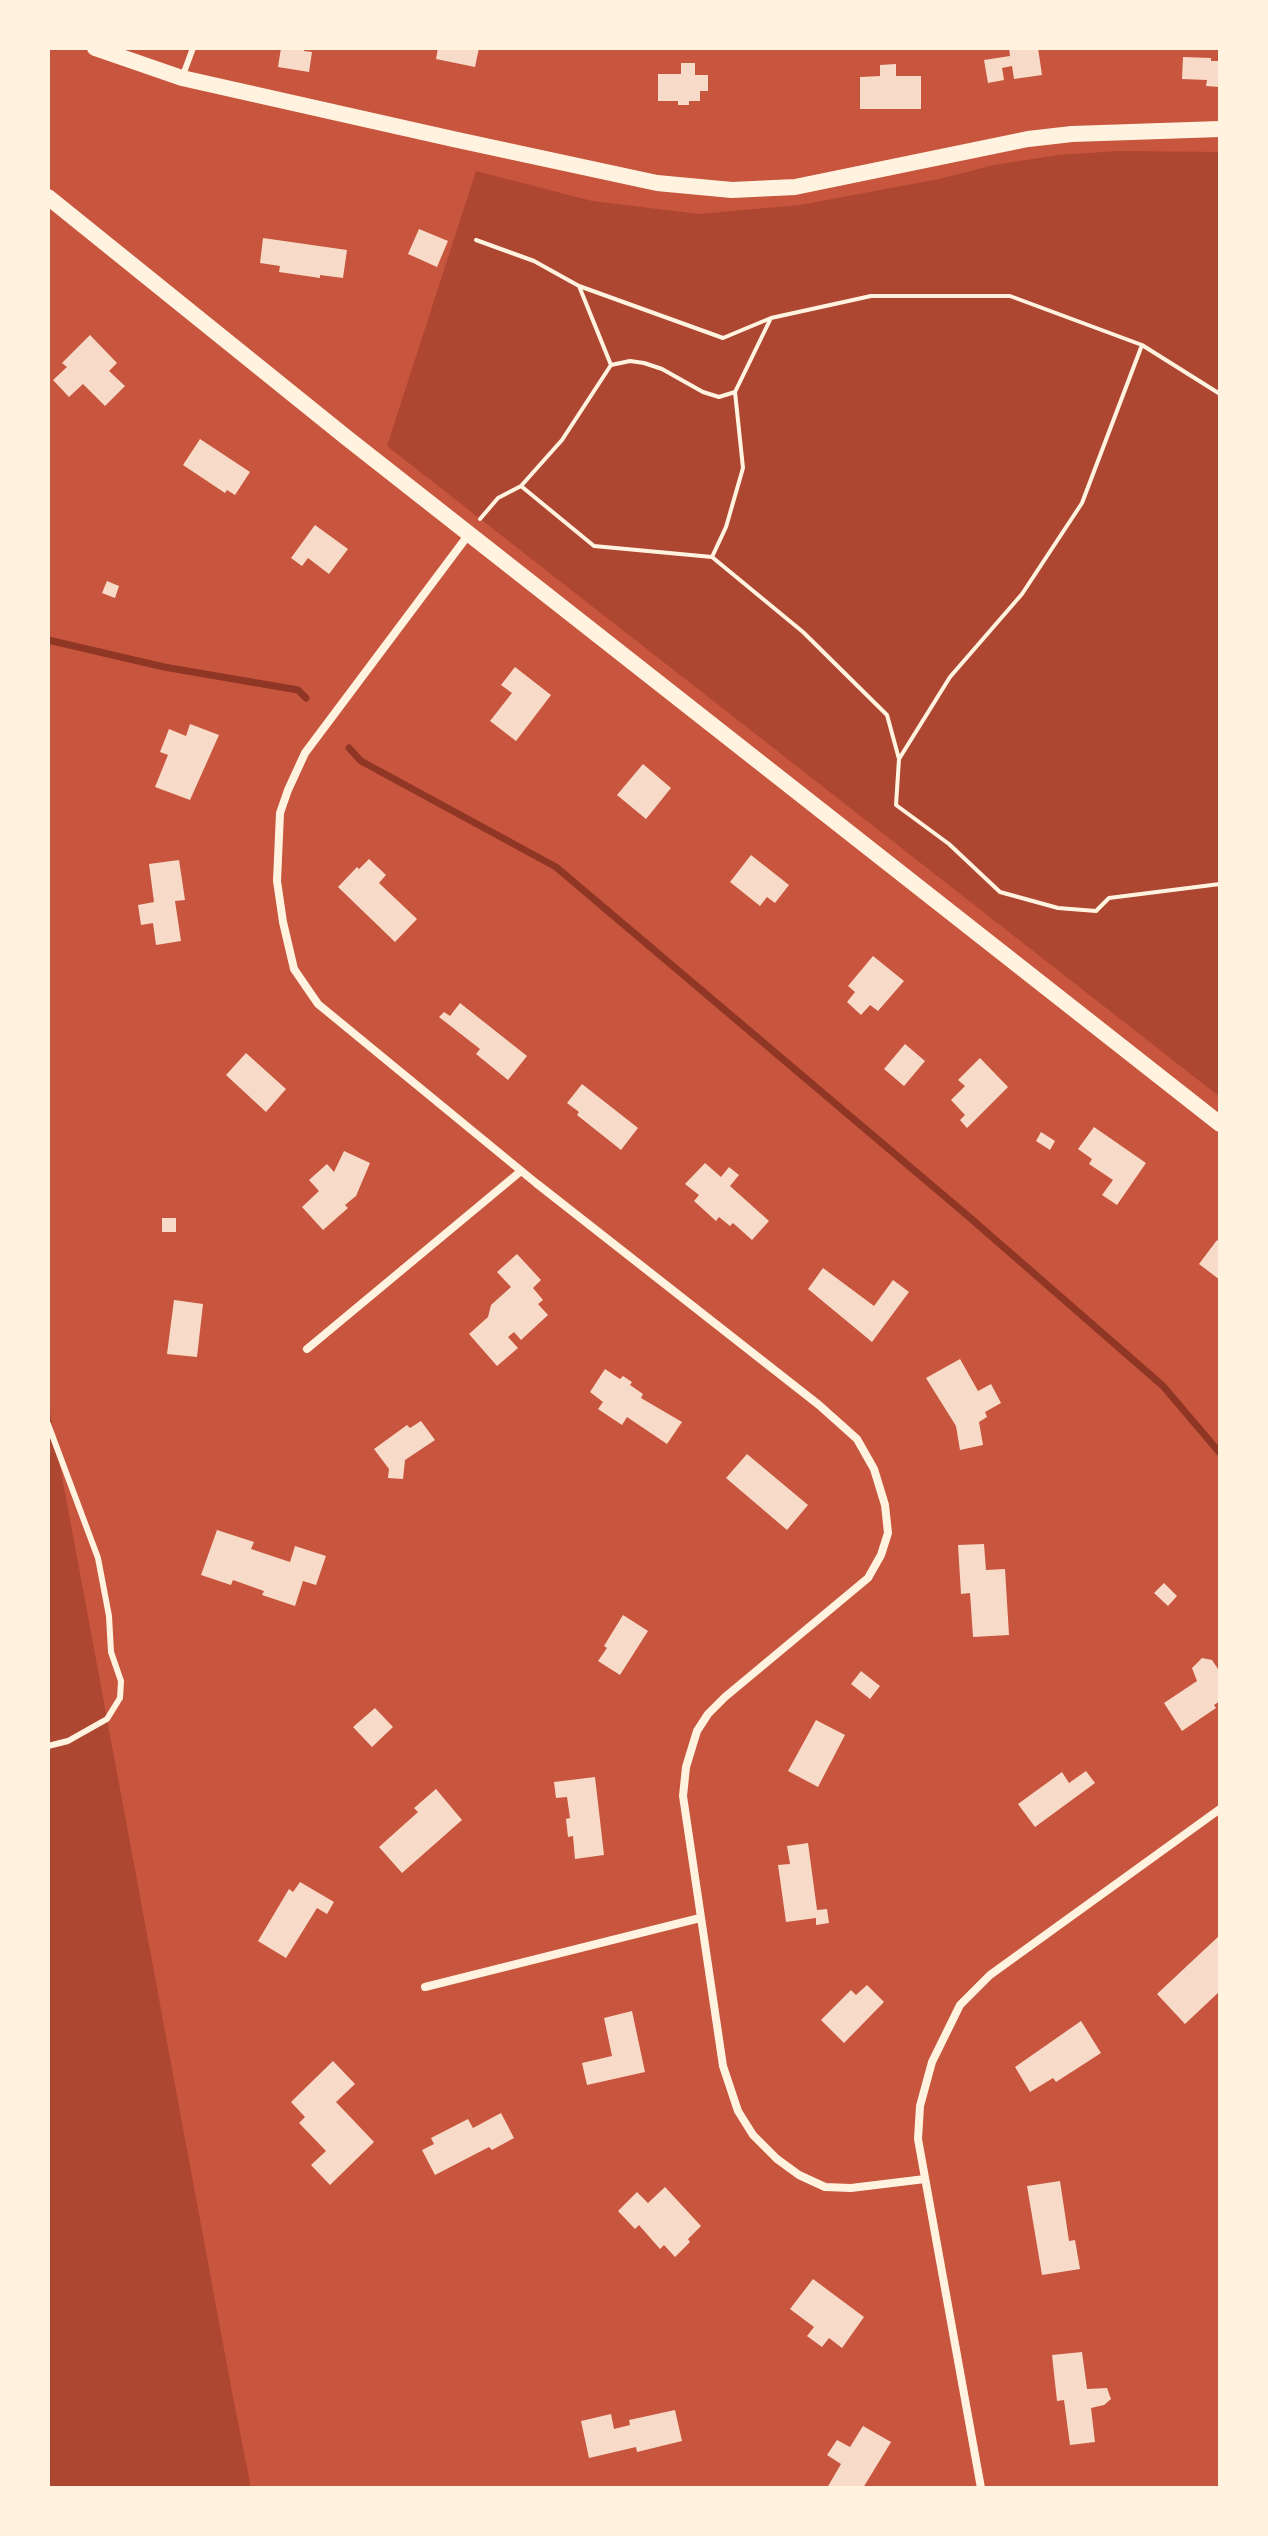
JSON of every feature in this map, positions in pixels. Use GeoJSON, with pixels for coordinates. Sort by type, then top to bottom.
{"type":"FeatureCollection","features":[{"type":"Feature","properties":{"kind":"main road"},"geometry":{"type":"LineString","coordinates":[[95,48],[182,78],[657,183],[732,190],[795,187],[1028,139],[1072,134],[1220,129]]}},
{"type":"Feature","properties":{"kind":"main road"},"geometry":{"type":"LineString","coordinates":[[48,197],[469,534],[1220,1124]]}},
{"type":"Feature","properties":{"kind":"street"},"geometry":{"type":"LineString","coordinates":[[469,534],[305,753],[288,790],[280,813],[277,881],[294,969],[318,1004],[521,1171],[819,1405],[857,1439],[874,1469],[885,1505],[888,1533],[881,1555],[868,1578],[708,1714],[697,1731],[686,1767],[683,1796],[723,2066],[738,2111],[753,2135],[799,2175],[825,2187],[851,2188],[925,2179]]}},
{"type":"Feature","properties":{"kind":"street"},"geometry":{"type":"LineString","coordinates":[[307,1349],[521,1171]]}},
{"type":"Feature","properties":{"kind":"street"},"geometry":{"type":"LineString","coordinates":[[981,2488],[918,2139],[920,2106],[932,2062],[960,2005],[990,1975],[1220,1809]]}},
{"type":"Feature","properties":{"kind":"street"},"geometry":{"type":"LineString","coordinates":[[425,1987],[700,1918]]}},
{"type":"Feature","properties":{"kind":"lane"},"geometry":{"type":"LineString","coordinates":[[182,78],[193,48]]}},
{"type":"Feature","properties":{"kind":"lane"},"geometry":{"type":"LineString","coordinates":[[48,1424],[98,1558],[109,1616],[111,1652],[121,1681],[120,1698],[107,1719],[68,1741],[48,1746]]}},
{"type":"Feature","properties":{"kind":"path"},"geometry":{"type":"LineString","coordinates":[[476,240],[534,261],[579,286],[723,338],[771,318],[871,296],[1010,296],[1142,345],[1220,394]]}},
{"type":"Feature","properties":{"kind":"path"},"geometry":{"type":"LineString","coordinates":[[579,286],[611,365]]}},
{"type":"Feature","properties":{"kind":"path"},"geometry":{"type":"LineString","coordinates":[[712,557],[726,527],[743,468],[735,392],[771,318]]}},
{"type":"Feature","properties":{"kind":"path"},"geometry":{"type":"LineString","coordinates":[[899,759],[950,677],[1022,594],[1082,503],[1142,345]]}},
{"type":"Feature","properties":{"kind":"path"},"geometry":{"type":"LineString","coordinates":[[469,534],[498,498],[521,486],[562,440],[611,365],[630,361],[644,363],[662,369],[703,392],[719,397],[735,392]]}},
{"type":"Feature","properties":{"kind":"path"},"geometry":{"type":"LineString","coordinates":[[521,486],[594,546],[712,557],[803,632],[887,715],[899,759],[896,805],[949,844],[1000,892],[1058,908],[1096,911],[1109,898],[1220,884]]}},
{"type":"Feature","properties":{"kind":"shaded area"},"geometry":{"type":"Polygon","coordinates":[[[1119,151],[1220,152],[1220,1097],[387,446],[476,171],[592,201],[699,214],[800,205],[939,179],[994,165],[1058,155],[1119,151]]]}},
{"type":"Feature","properties":{"kind":"shaded area"},"geometry":{"type":"Polygon","coordinates":[[[48,1401],[232,2392],[251,2488],[48,2488],[48,1401]]]}},
{"type":"Feature","properties":{"kind":"building"},"geometry":{"type":"Polygon","coordinates":[[[281,48],[304,48],[304,51],[312,52],[309,72],[278,67],[281,48]]]}},
{"type":"Feature","properties":{"kind":"building"},"geometry":{"type":"Polygon","coordinates":[[[438,48],[479,48],[475,67],[436,59],[438,48]]]}},
{"type":"Feature","properties":{"kind":"building"},"geometry":{"type":"Polygon","coordinates":[[[1009,48],[1038,48],[1042,75],[1014,79],[1012,66],[1002,68],[1004,80],[988,83],[984,60],[1010,56],[1009,48]]]}},
{"type":"Feature","properties":{"kind":"building"},"geometry":{"type":"Polygon","coordinates":[[[1183,57],[1220,61],[1220,87],[1206,86],[1207,80],[1182,79],[1183,57]]]}},
{"type":"Feature","properties":{"kind":"building"},"geometry":{"type":"Polygon","coordinates":[[[681,63],[695,63],[695,75],[708,75],[708,91],[700,91],[700,101],[689,101],[689,105],[678,105],[678,101],[658,101],[658,74],[681,74],[681,63]]]}},
{"type":"Feature","properties":{"kind":"building"},"geometry":{"type":"Polygon","coordinates":[[[896,64],[896,76],[921,76],[921,109],[860,109],[860,77],[880,76],[880,65],[896,64]]]}},
{"type":"Feature","properties":{"kind":"building"},"geometry":{"type":"Polygon","coordinates":[[[419,229],[448,241],[437,267],[408,254],[419,229]]]}},
{"type":"Feature","properties":{"kind":"building"},"geometry":{"type":"Polygon","coordinates":[[[263,238],[347,250],[343,278],[279,272],[280,266],[260,263],[263,238]]]}},
{"type":"Feature","properties":{"kind":"building"},"geometry":{"type":"Polygon","coordinates":[[[90,335],[117,363],[109,371],[125,386],[105,406],[83,384],[69,397],[53,380],[67,367],[62,363],[90,335]]]}},
{"type":"Feature","properties":{"kind":"building"},"geometry":{"type":"Polygon","coordinates":[[[200,439],[250,472],[235,495],[227,490],[225,493],[183,465],[200,439]]]}},
{"type":"Feature","properties":{"kind":"building"},"geometry":{"type":"Polygon","coordinates":[[[315,525],[348,549],[329,574],[308,558],[302,566],[291,558],[315,525]]]}},
{"type":"Feature","properties":{"kind":"building"},"geometry":{"type":"Polygon","coordinates":[[[107,581],[119,586],[115,598],[102,593],[107,581]]]}},
{"type":"Feature","properties":{"kind":"building"},"geometry":{"type":"Polygon","coordinates":[[[515,667],[551,695],[516,741],[490,721],[512,693],[501,685],[515,667]]]}},
{"type":"Feature","properties":{"kind":"building"},"geometry":{"type":"Polygon","coordinates":[[[190,724],[219,735],[190,800],[155,787],[168,755],[160,752],[169,729],[186,736],[190,724]]]}},
{"type":"Feature","properties":{"kind":"building"},"geometry":{"type":"Polygon","coordinates":[[[643,764],[671,788],[646,819],[617,795],[643,764]]]}},
{"type":"Feature","properties":{"kind":"building"},"geometry":{"type":"Polygon","coordinates":[[[751,855],[789,885],[775,903],[767,897],[760,906],[730,882],[751,855]]]}},
{"type":"Feature","properties":{"kind":"building"},"geometry":{"type":"Polygon","coordinates":[[[369,859],[386,875],[379,883],[417,919],[395,942],[338,887],[369,859]]]}},
{"type":"Feature","properties":{"kind":"building"},"geometry":{"type":"Polygon","coordinates":[[[179,860],[185,900],[175,901],[181,941],[156,945],[153,923],[141,925],[138,905],[154,902],[149,864],[179,860]]]}},
{"type":"Feature","properties":{"kind":"building"},"geometry":{"type":"Polygon","coordinates":[[[873,956],[904,981],[878,1011],[870,1005],[861,1015],[847,1002],[855,992],[848,986],[873,956]]]}},
{"type":"Feature","properties":{"kind":"building"},"geometry":{"type":"Polygon","coordinates":[[[460,1003],[527,1056],[508,1080],[476,1054],[480,1049],[439,1017],[444,1012],[450,1016],[460,1003]]]}},
{"type":"Feature","properties":{"kind":"building"},"geometry":{"type":"Polygon","coordinates":[[[905,1044],[925,1061],[904,1086],[884,1069],[905,1044]]]}},
{"type":"Feature","properties":{"kind":"building"},"geometry":{"type":"Polygon","coordinates":[[[246,1053],[286,1089],[266,1112],[226,1075],[246,1053]]]}},
{"type":"Feature","properties":{"kind":"building"},"geometry":{"type":"Polygon","coordinates":[[[980,1058],[1008,1087],[967,1128],[960,1120],[965,1115],[951,1100],[965,1086],[958,1080],[980,1058]]]}},
{"type":"Feature","properties":{"kind":"building"},"geometry":{"type":"Polygon","coordinates":[[[582,1084],[638,1128],[621,1150],[577,1115],[579,1112],[567,1103],[582,1084]]]}},
{"type":"Feature","properties":{"kind":"building"},"geometry":{"type":"Polygon","coordinates":[[[1094,1127],[1146,1163],[1117,1205],[1102,1195],[1113,1180],[1089,1164],[1092,1159],[1078,1149],[1094,1127]]]}},
{"type":"Feature","properties":{"kind":"building"},"geometry":{"type":"Polygon","coordinates":[[[1041,1132],[1055,1141],[1050,1150],[1036,1141],[1041,1132]]]}},
{"type":"Feature","properties":{"kind":"building"},"geometry":{"type":"Polygon","coordinates":[[[344,1151],[370,1163],[356,1196],[345,1205],[348,1208],[323,1230],[302,1207],[319,1191],[309,1180],[327,1164],[334,1172],[344,1151]]]}},
{"type":"Feature","properties":{"kind":"building"},"geometry":{"type":"Polygon","coordinates":[[[705,1163],[721,1177],[729,1167],[739,1175],[730,1186],[769,1221],[752,1240],[733,1223],[730,1226],[719,1217],[716,1221],[694,1201],[699,1195],[685,1184],[705,1163]]]}},
{"type":"Feature","properties":{"kind":"building"},"geometry":{"type":"Polygon","coordinates":[[[162,1218],[176,1218],[176,1232],[162,1232],[162,1218]]]}},
{"type":"Feature","properties":{"kind":"building"},"geometry":{"type":"Polygon","coordinates":[[[1217,1240],[1220,1243],[1220,1280],[1199,1264],[1217,1240]]]}},
{"type":"Feature","properties":{"kind":"building"},"geometry":{"type":"Polygon","coordinates":[[[517,1254],[541,1280],[533,1288],[543,1300],[538,1304],[548,1315],[521,1340],[514,1332],[508,1337],[518,1348],[497,1366],[469,1334],[488,1317],[491,1305],[511,1287],[497,1272],[517,1254]]]}},
{"type":"Feature","properties":{"kind":"building"},"geometry":{"type":"Polygon","coordinates":[[[823,1268],[874,1306],[893,1280],[909,1292],[872,1342],[808,1289],[823,1268]]]}},
{"type":"Feature","properties":{"kind":"building"},"geometry":{"type":"Polygon","coordinates":[[[174,1300],[203,1304],[197,1357],[167,1354],[174,1300]]]}},
{"type":"Feature","properties":{"kind":"building"},"geometry":{"type":"Polygon","coordinates":[[[960,1359],[978,1391],[991,1384],[1001,1403],[985,1412],[987,1417],[979,1422],[983,1445],[960,1450],[956,1426],[926,1378],[960,1359]]]}},
{"type":"Feature","properties":{"kind":"building"},"geometry":{"type":"Polygon","coordinates":[[[605,1369],[620,1379],[623,1376],[632,1382],[630,1385],[643,1394],[641,1398],[682,1422],[667,1444],[627,1417],[622,1425],[598,1409],[603,1402],[590,1392],[605,1369]]]}},
{"type":"Feature","properties":{"kind":"building"},"geometry":{"type":"Polygon","coordinates":[[[421,1421],[435,1440],[405,1460],[403,1479],[388,1478],[389,1469],[374,1449],[407,1425],[410,1428],[421,1421]]]}},
{"type":"Feature","properties":{"kind":"building"},"geometry":{"type":"Polygon","coordinates":[[[747,1454],[808,1505],[787,1530],[726,1478],[747,1454]]]}},
{"type":"Feature","properties":{"kind":"building"},"geometry":{"type":"Polygon","coordinates":[[[217,1530],[254,1542],[251,1549],[290,1562],[295,1546],[326,1556],[316,1585],[303,1581],[295,1606],[262,1595],[264,1591],[233,1580],[231,1585],[201,1575],[217,1530]]]}},
{"type":"Feature","properties":{"kind":"building"},"geometry":{"type":"Polygon","coordinates":[[[984,1544],[986,1570],[1005,1569],[1009,1635],[973,1637],[970,1593],[961,1594],[958,1545],[984,1544]]]}},
{"type":"Feature","properties":{"kind":"building"},"geometry":{"type":"Polygon","coordinates":[[[1164,1583],[1177,1596],[1168,1606],[1154,1593],[1164,1583]]]}},
{"type":"Feature","properties":{"kind":"building"},"geometry":{"type":"Polygon","coordinates":[[[623,1615],[648,1631],[620,1675],[598,1661],[623,1615]]]}},
{"type":"Feature","properties":{"kind":"building"},"geometry":{"type":"Polygon","coordinates":[[[1202,1658],[1212,1660],[1220,1672],[1220,1701],[1214,1705],[1216,1708],[1182,1731],[1164,1703],[1197,1681],[1192,1668],[1202,1658]]]}},
{"type":"Feature","properties":{"kind":"building"},"geometry":{"type":"Polygon","coordinates":[[[861,1671],[880,1686],[870,1699],[851,1684],[861,1671]]]}},
{"type":"Feature","properties":{"kind":"building"},"geometry":{"type":"Polygon","coordinates":[[[375,1708],[393,1727],[372,1747],[353,1727],[375,1708]]]}},
{"type":"Feature","properties":{"kind":"building"},"geometry":{"type":"Polygon","coordinates":[[[816,1720],[845,1735],[818,1787],[788,1771],[816,1720]]]}},
{"type":"Feature","properties":{"kind":"building"},"geometry":{"type":"Polygon","coordinates":[[[1086,1771],[1095,1783],[1035,1827],[1018,1804],[1062,1772],[1069,1783],[1086,1771]]]}},
{"type":"Feature","properties":{"kind":"building"},"geometry":{"type":"Polygon","coordinates":[[[595,1777],[604,1855],[575,1859],[573,1836],[568,1837],[566,1819],[570,1818],[567,1797],[556,1798],[554,1782],[595,1777]]]}},
{"type":"Feature","properties":{"kind":"building"},"geometry":{"type":"Polygon","coordinates":[[[436,1789],[462,1820],[402,1873],[379,1847],[418,1812],[414,1808],[436,1789]]]}},
{"type":"Feature","properties":{"kind":"building"},"geometry":{"type":"Polygon","coordinates":[[[808,1843],[817,1910],[827,1909],[829,1923],[816,1925],[816,1918],[786,1922],[778,1865],[790,1864],[787,1846],[808,1843]]]}},
{"type":"Feature","properties":{"kind":"building"},"geometry":{"type":"Polygon","coordinates":[[[300,1882],[334,1902],[327,1914],[317,1908],[286,1958],[258,1941],[289,1889],[293,1892],[300,1882]]]}},
{"type":"Feature","properties":{"kind":"building"},"geometry":{"type":"Polygon","coordinates":[[[1220,1935],[1220,1991],[1185,2024],[1157,1994],[1220,1935]]]}},
{"type":"Feature","properties":{"kind":"building"},"geometry":{"type":"Polygon","coordinates":[[[867,1985],[884,2002],[844,2043],[821,2020],[851,1990],[856,1995],[867,1985]]]}},
{"type":"Feature","properties":{"kind":"building"},"geometry":{"type":"Polygon","coordinates":[[[632,2011],[645,2072],[587,2085],[582,2063],[612,2056],[604,2018],[632,2011]]]}},
{"type":"Feature","properties":{"kind":"building"},"geometry":{"type":"Polygon","coordinates":[[[1081,2021],[1101,2053],[1056,2082],[1053,2078],[1030,2092],[1015,2067],[1081,2021]]]}},
{"type":"Feature","properties":{"kind":"building"},"geometry":{"type":"Polygon","coordinates":[[[333,2061],[355,2084],[336,2102],[374,2142],[330,2185],[311,2165],[326,2151],[299,2123],[305,2117],[291,2102],[333,2061]]]}},
{"type":"Feature","properties":{"kind":"building"},"geometry":{"type":"Polygon","coordinates":[[[501,2113],[514,2138],[492,2150],[489,2147],[435,2175],[422,2150],[434,2144],[431,2138],[468,2119],[473,2128],[501,2113]]]}},
{"type":"Feature","properties":{"kind":"building"},"geometry":{"type":"Polygon","coordinates":[[[1060,2181],[1069,2241],[1075,2240],[1080,2269],[1042,2275],[1027,2186],[1060,2181]]]}},
{"type":"Feature","properties":{"kind":"building"},"geometry":{"type":"Polygon","coordinates":[[[665,2187],[701,2226],[675,2257],[664,2245],[660,2249],[639,2225],[635,2229],[618,2211],[637,2192],[648,2203],[665,2187]]]}},
{"type":"Feature","properties":{"kind":"building"},"geometry":{"type":"Polygon","coordinates":[[[813,2279],[864,2317],[842,2348],[829,2338],[822,2347],[807,2336],[814,2327],[790,2309],[813,2279]]]}},
{"type":"Feature","properties":{"kind":"building"},"geometry":{"type":"Polygon","coordinates":[[[1082,2352],[1087,2389],[1107,2388],[1111,2399],[1104,2405],[1091,2408],[1095,2442],[1070,2445],[1064,2400],[1057,2401],[1052,2355],[1082,2352]]]}},
{"type":"Feature","properties":{"kind":"building"},"geometry":{"type":"Polygon","coordinates":[[[675,2410],[682,2441],[637,2452],[636,2447],[589,2458],[581,2421],[611,2414],[614,2429],[630,2425],[629,2420],[675,2410]]]}},
{"type":"Feature","properties":{"kind":"building"},"geometry":{"type":"Polygon","coordinates":[[[863,2426],[891,2442],[863,2488],[827,2488],[841,2464],[827,2455],[837,2440],[850,2447],[863,2426]]]}},
{"type":"Feature","properties":{"kind":"waterway"},"geometry":{"type":"LineString","coordinates":[[48,640],[164,667],[298,690],[306,698]]}},
{"type":"Feature","properties":{"kind":"waterway"},"geometry":{"type":"LineString","coordinates":[[349,748],[361,761],[556,867],[968,1216],[1163,1386],[1220,1453]]}}]}
